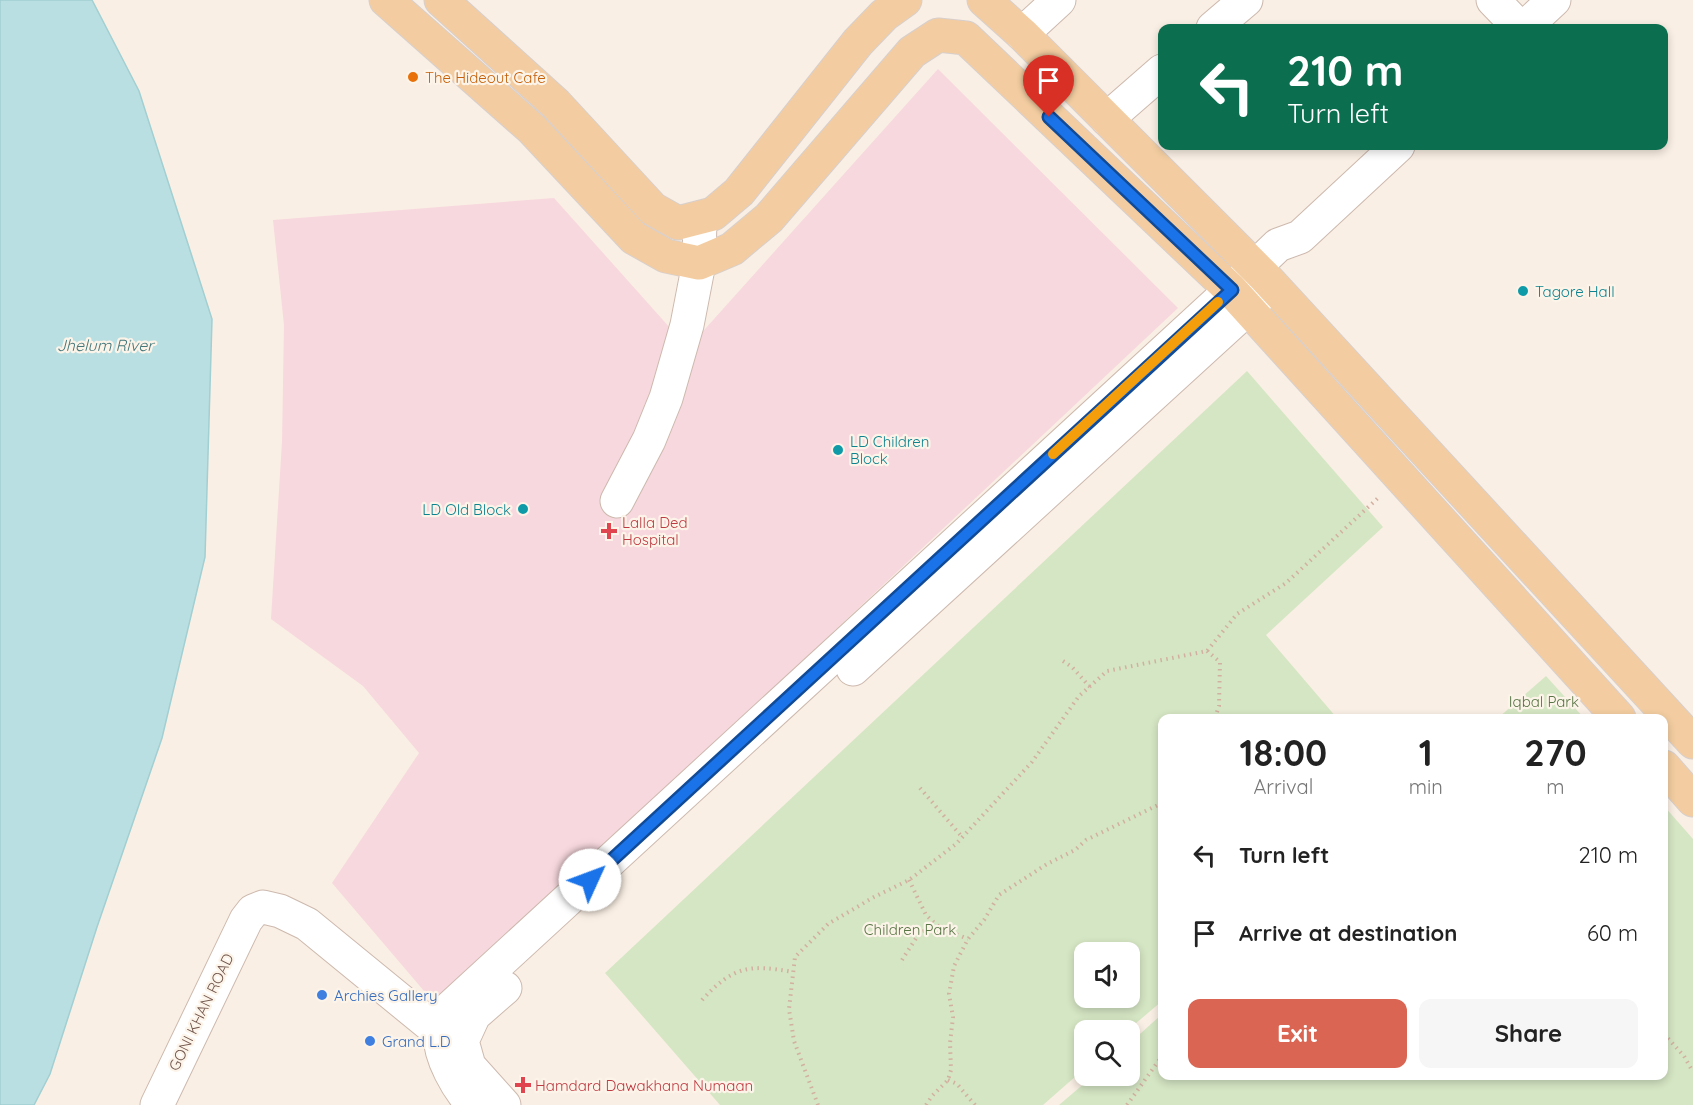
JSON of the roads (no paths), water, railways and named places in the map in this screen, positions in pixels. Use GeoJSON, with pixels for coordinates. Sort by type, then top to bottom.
{"type":"FeatureCollection","features":[{"type":"Feature","properties":{"kind":"main road"},"geometry":{"type":"LineString","coordinates":[[386,0],[532,129],[634,238],[666,256],[699,263],[732,249],[769,218],[912,52],[938,35],[966,38],[1240,299],[1615,714]]}},
{"type":"Feature","properties":{"kind":"main road"},"geometry":{"type":"LineString","coordinates":[[441,0],[556,104],[653,209],[678,223],[713,214],[739,192],[858,42],[884,15],[905,0]]}},
{"type":"Feature","properties":{"kind":"main road"},"geometry":{"type":"LineString","coordinates":[[984,0],[1022,34],[1263,275],[1667,714]]}},
{"type":"Feature","properties":{"kind":"main road"},"geometry":{"type":"LineString","coordinates":[[1668,715],[1693,742]]}},
{"type":"Feature","properties":{"kind":"main road"},"geometry":{"type":"LineString","coordinates":[[1668,772],[1693,800]]}},
{"type":"Feature","properties":{"kind":"street"},"geometry":{"type":"LineString","coordinates":[[1022,34],[1059,0]]}},
{"type":"Feature","properties":{"kind":"street"},"geometry":{"type":"LineString","coordinates":[[1218,24],[1246,0]]}},
{"type":"Feature","properties":{"kind":"street"},"geometry":{"type":"LineString","coordinates":[[1493,0],[1518,24]]}},
{"type":"Feature","properties":{"kind":"street"},"geometry":{"type":"LineString","coordinates":[[1527,24],[1554,0]]}},
{"type":"Feature","properties":{"kind":"street"},"geometry":{"type":"LineString","coordinates":[[1107,119],[1158,74]]}},
{"type":"Feature","properties":{"kind":"street"},"geometry":{"type":"LineString","coordinates":[[504,1105],[469,1066],[462,1041],[474,1015],[1240,299],[1263,275],[1278,245],[1300,237],[1394,150]]}},
{"type":"Feature","properties":{"kind":"street"},"geometry":{"type":"LineString","coordinates":[[617,501],[649,441],[666,398],[687,325],[699,263],[700,218]]}},
{"type":"Feature","properties":{"kind":"street"},"geometry":{"type":"LineString","coordinates":[[473,1105],[461,1092],[445,1059],[439,1032],[451,1007],[1240,299]]}},
{"type":"Feature","properties":{"kind":"street","name":"GONI KHAN ROAD"},"geometry":{"type":"LineString","coordinates":[[158,1105],[246,920],[253,911],[264,907],[280,911],[307,924],[439,1032]]}},
{"type":"Feature","properties":{"kind":"water","name":"Jhelum River"},"geometry":{"type":"Polygon","coordinates":[[[0,0],[92,0],[139,91],[212,319],[205,557],[162,738],[97,927],[50,1074],[34,1105],[0,1105],[0,0]]]}},
{"type":"Feature","properties":{"kind":"place","name":"The Hideout Cafe"},"geometry":{"type":"Point","coordinates":[413,77]}},
{"type":"Feature","properties":{"kind":"place","name":"Tagore Hall"},"geometry":{"type":"Point","coordinates":[1523,291]}},
{"type":"Feature","properties":{"kind":"place","name":"LD Children Block"},"geometry":{"type":"Point","coordinates":[838,450]}},
{"type":"Feature","properties":{"kind":"place","name":"LD Old Block"},"geometry":{"type":"Point","coordinates":[523,509]}},
{"type":"Feature","properties":{"kind":"place","name":"Lalla Ded Hospital"},"geometry":{"type":"Point","coordinates":[609,531]}},
{"type":"Feature","properties":{"kind":"place","name":"Archies Gallery"},"geometry":{"type":"Point","coordinates":[322,995]}},
{"type":"Feature","properties":{"kind":"place","name":"Grand L.D"},"geometry":{"type":"Point","coordinates":[370,1041]}},
{"type":"Feature","properties":{"kind":"place","name":"Hamdard Dawakhana Numaan"},"geometry":{"type":"Point","coordinates":[523,1085]}},
{"type":"Feature","properties":{"kind":"park label","name":"Iqbal Park"},"geometry":{"type":"Point","coordinates":[1544,701]}},
{"type":"Feature","properties":{"kind":"park label","name":"Children Park"},"geometry":{"type":"Point","coordinates":[910,929]}}]}
